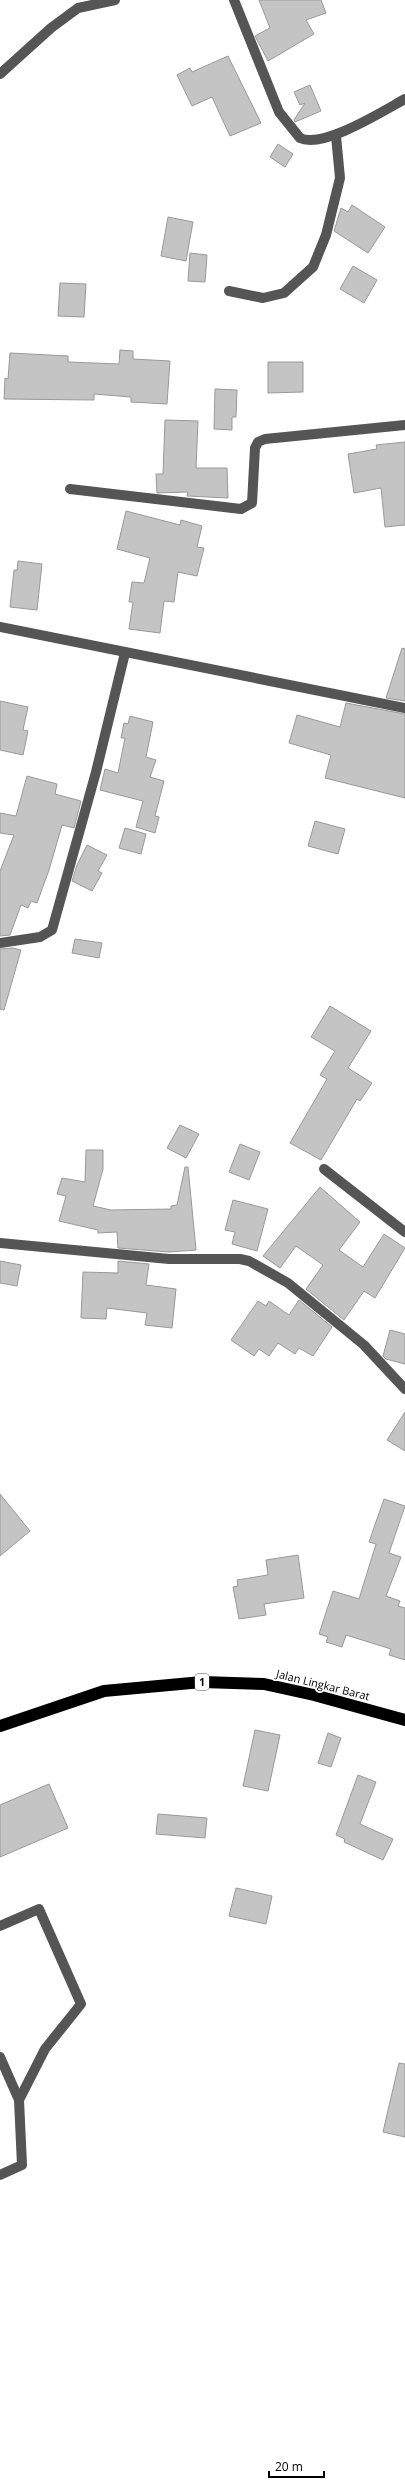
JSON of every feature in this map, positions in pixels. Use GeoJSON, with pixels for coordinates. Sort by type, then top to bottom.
{"type":"FeatureCollection","features":[{"type":"Feature","properties":{"kind":"highway","name":"Jalan Lingkar Barat"},"geometry":{"type":"LineString","coordinates":[[0,1726],[104,1691],[202,1682],[264,1684],[314,1695],[405,1720]]}},
{"type":"Feature","properties":{"kind":"street"},"geometry":{"type":"LineString","coordinates":[[0,74],[51,28],[78,8],[115,0]]}},
{"type":"Feature","properties":{"kind":"street"},"geometry":{"type":"LineString","coordinates":[[234,0],[279,112],[292,131],[303,139],[336,136],[405,99]]}},
{"type":"Feature","properties":{"kind":"street"},"geometry":{"type":"LineString","coordinates":[[229,291],[263,298],[284,294],[313,267],[326,235],[340,178],[336,136]]}},
{"type":"Feature","properties":{"kind":"street"},"geometry":{"type":"LineString","coordinates":[[70,489],[241,509],[252,503],[255,448],[258,442],[265,439],[405,425]]}},
{"type":"Feature","properties":{"kind":"street"},"geometry":{"type":"LineString","coordinates":[[0,627],[405,708]]}},
{"type":"Feature","properties":{"kind":"street"},"geometry":{"type":"LineString","coordinates":[[0,943],[40,937],[52,930],[96,772],[125,653]]}},
{"type":"Feature","properties":{"kind":"street"},"geometry":{"type":"LineString","coordinates":[[324,1169],[405,1232]]}},
{"type":"Feature","properties":{"kind":"street"},"geometry":{"type":"LineString","coordinates":[[0,1243],[170,1259],[240,1259],[249,1261],[288,1283],[358,1340],[405,1389]]}},
{"type":"Feature","properties":{"kind":"street"},"geometry":{"type":"LineString","coordinates":[[0,1926],[39,1908],[81,2004],[45,2049],[19,2100]]}},
{"type":"Feature","properties":{"kind":"street"},"geometry":{"type":"LineString","coordinates":[[0,2057],[19,2100],[22,2165],[0,2174]]}},
{"type":"Feature","properties":{"kind":"building"},"geometry":{"type":"Polygon","coordinates":[[[259,0],[321,0],[326,13],[306,20],[314,34],[268,61],[255,36],[270,28],[259,0]]]}},
{"type":"Feature","properties":{"kind":"building"},"geometry":{"type":"Polygon","coordinates":[[[228,56],[261,123],[230,136],[212,97],[192,106],[177,75],[190,68],[192,72],[228,56]]]}},
{"type":"Feature","properties":{"kind":"building"},"geometry":{"type":"Polygon","coordinates":[[[310,85],[321,111],[295,122],[294,120],[305,103],[300,105],[294,92],[310,85]]]}},
{"type":"Feature","properties":{"kind":"building"},"geometry":{"type":"Polygon","coordinates":[[[278,144],[293,154],[285,167],[270,157],[278,144]]]}},
{"type":"Feature","properties":{"kind":"building"},"geometry":{"type":"Polygon","coordinates":[[[352,205],[385,227],[368,253],[334,231],[341,208],[348,212],[352,205]]]}},
{"type":"Feature","properties":{"kind":"building"},"geometry":{"type":"Polygon","coordinates":[[[168,217],[193,222],[186,261],[161,256],[168,217]]]}},
{"type":"Feature","properties":{"kind":"building"},"geometry":{"type":"Polygon","coordinates":[[[190,253],[207,255],[205,282],[188,281],[190,253]]]}},
{"type":"Feature","properties":{"kind":"building"},"geometry":{"type":"Polygon","coordinates":[[[353,266],[377,280],[364,303],[340,289],[353,266]]]}},
{"type":"Feature","properties":{"kind":"building"},"geometry":{"type":"Polygon","coordinates":[[[60,283],[86,284],[84,317],[58,316],[60,283]]]}},
{"type":"Feature","properties":{"kind":"building"},"geometry":{"type":"Polygon","coordinates":[[[120,350],[133,351],[133,359],[170,361],[167,404],[131,402],[131,397],[94,394],[94,400],[4,399],[5,378],[8,379],[10,353],[68,356],[68,362],[119,364],[120,350]]]}},
{"type":"Feature","properties":{"kind":"building"},"geometry":{"type":"Polygon","coordinates":[[[268,362],[303,362],[303,392],[268,393],[268,362]]]}},
{"type":"Feature","properties":{"kind":"building"},"geometry":{"type":"Polygon","coordinates":[[[215,389],[237,390],[236,417],[232,417],[232,430],[214,429],[215,389]]]}},
{"type":"Feature","properties":{"kind":"building"},"geometry":{"type":"Polygon","coordinates":[[[165,420],[198,421],[196,468],[227,468],[228,498],[187,496],[188,492],[157,493],[156,474],[163,474],[165,420]]]}},
{"type":"Feature","properties":{"kind":"building"},"geometry":{"type":"Polygon","coordinates":[[[405,442],[405,525],[385,527],[381,488],[354,493],[348,454],[377,449],[376,445],[405,442]]]}},
{"type":"Feature","properties":{"kind":"building"},"geometry":{"type":"Polygon","coordinates":[[[126,511],[180,525],[181,520],[202,526],[197,547],[204,548],[197,576],[178,572],[174,602],[164,601],[160,633],[129,629],[133,602],[129,602],[132,582],[144,583],[150,558],[117,549],[126,511]]]}},
{"type":"Feature","properties":{"kind":"building"},"geometry":{"type":"Polygon","coordinates":[[[18,561],[42,564],[37,610],[10,607],[14,570],[17,570],[18,561]]]}},
{"type":"Feature","properties":{"kind":"building"},"geometry":{"type":"Polygon","coordinates":[[[402,648],[405,649],[405,701],[386,698],[402,648]]]}},
{"type":"Feature","properties":{"kind":"building"},"geometry":{"type":"Polygon","coordinates":[[[0,701],[28,707],[23,730],[28,731],[23,755],[0,750],[0,701]]]}},
{"type":"Feature","properties":{"kind":"building"},"geometry":{"type":"Polygon","coordinates":[[[346,703],[405,714],[405,798],[325,778],[331,755],[289,743],[297,715],[340,727],[346,703]]]}},
{"type":"Feature","properties":{"kind":"building"},"geometry":{"type":"Polygon","coordinates":[[[130,716],[153,722],[146,757],[156,760],[150,777],[164,781],[155,816],[159,817],[155,833],[136,827],[143,801],[100,790],[105,769],[118,773],[125,738],[121,738],[124,723],[128,724],[130,716]]]}},
{"type":"Feature","properties":{"kind":"building"},"geometry":{"type":"Polygon","coordinates":[[[27,776],[57,784],[55,794],[81,801],[74,828],[62,825],[49,870],[37,903],[31,901],[28,908],[21,905],[10,935],[0,936],[0,871],[14,835],[0,833],[0,813],[16,816],[27,776]]]}},
{"type":"Feature","properties":{"kind":"building"},"geometry":{"type":"Polygon","coordinates":[[[315,821],[345,829],[338,854],[308,846],[315,821]]]}},
{"type":"Feature","properties":{"kind":"building"},"geometry":{"type":"Polygon","coordinates":[[[125,828],[146,834],[141,854],[119,848],[125,828]]]}},
{"type":"Feature","properties":{"kind":"building"},"geometry":{"type":"Polygon","coordinates":[[[87,845],[107,855],[98,871],[102,873],[92,891],[72,881],[77,865],[87,845]]]}},
{"type":"Feature","properties":{"kind":"building"},"geometry":{"type":"Polygon","coordinates":[[[75,939],[102,943],[99,958],[72,953],[75,939]]]}},
{"type":"Feature","properties":{"kind":"building"},"geometry":{"type":"Polygon","coordinates":[[[13,948],[21,950],[4,1010],[0,1009],[0,949],[13,948]]]}},
{"type":"Feature","properties":{"kind":"building"},"geometry":{"type":"Polygon","coordinates":[[[330,1006],[371,1031],[348,1068],[372,1083],[360,1101],[357,1099],[321,1160],[290,1143],[327,1079],[320,1075],[335,1051],[311,1037],[330,1006]]]}},
{"type":"Feature","properties":{"kind":"building"},"geometry":{"type":"Polygon","coordinates":[[[180,1125],[199,1134],[186,1158],[167,1148],[180,1125]]]}},
{"type":"Feature","properties":{"kind":"building"},"geometry":{"type":"Polygon","coordinates":[[[240,1144],[260,1152],[249,1180],[229,1172],[240,1144]]]}},
{"type":"Feature","properties":{"kind":"building"},"geometry":{"type":"Polygon","coordinates":[[[86,1150],[103,1150],[103,1169],[93,1206],[111,1210],[171,1209],[171,1206],[177,1205],[185,1167],[188,1167],[196,1250],[169,1252],[118,1248],[117,1232],[98,1233],[98,1230],[59,1221],[66,1196],[57,1194],[62,1178],[85,1182],[86,1150]]]}},
{"type":"Feature","properties":{"kind":"building"},"geometry":{"type":"Polygon","coordinates":[[[320,1187],[360,1222],[339,1250],[363,1267],[384,1234],[405,1248],[375,1298],[364,1291],[344,1320],[306,1289],[323,1265],[296,1246],[280,1268],[263,1256],[320,1187]]]}},
{"type":"Feature","properties":{"kind":"building"},"geometry":{"type":"Polygon","coordinates":[[[233,1200],[268,1209],[257,1251],[232,1244],[235,1232],[225,1230],[233,1200]]]}},
{"type":"Feature","properties":{"kind":"building"},"geometry":{"type":"Polygon","coordinates":[[[0,1261],[21,1265],[17,1286],[0,1283],[0,1261]]]}},
{"type":"Feature","properties":{"kind":"building"},"geometry":{"type":"Polygon","coordinates":[[[118,1261],[149,1264],[146,1285],[176,1289],[172,1328],[145,1325],[147,1313],[107,1308],[106,1319],[81,1318],[83,1272],[118,1273],[118,1261]]]}},
{"type":"Feature","properties":{"kind":"building"},"geometry":{"type":"Polygon","coordinates":[[[299,1300],[332,1327],[313,1356],[299,1348],[295,1354],[278,1343],[269,1356],[259,1349],[254,1356],[231,1340],[258,1301],[266,1306],[269,1301],[289,1315],[299,1300]]]}},
{"type":"Feature","properties":{"kind":"building"},"geometry":{"type":"Polygon","coordinates":[[[390,1330],[405,1334],[405,1364],[386,1359],[383,1356],[390,1330]]]}},
{"type":"Feature","properties":{"kind":"building"},"geometry":{"type":"Polygon","coordinates":[[[405,1412],[405,1451],[387,1440],[405,1412]]]}},
{"type":"Feature","properties":{"kind":"building"},"geometry":{"type":"Polygon","coordinates":[[[0,1494],[30,1531],[0,1556],[0,1494]]]}},
{"type":"Feature","properties":{"kind":"building"},"geometry":{"type":"Polygon","coordinates":[[[384,1499],[405,1506],[389,1553],[401,1557],[386,1596],[400,1601],[398,1606],[405,1608],[405,1660],[389,1655],[391,1649],[346,1635],[342,1647],[326,1642],[328,1637],[319,1634],[333,1591],[359,1599],[376,1544],[369,1542],[384,1499]]]}},
{"type":"Feature","properties":{"kind":"building"},"geometry":{"type":"Polygon","coordinates":[[[298,1555],[304,1598],[264,1604],[266,1615],[239,1619],[233,1587],[238,1586],[237,1580],[268,1575],[266,1560],[298,1555]]]}},
{"type":"Feature","properties":{"kind":"building"},"geometry":{"type":"Polygon","coordinates":[[[255,1730],[280,1735],[268,1791],[243,1786],[255,1730]]]}},
{"type":"Feature","properties":{"kind":"building"},"geometry":{"type":"Polygon","coordinates":[[[328,1733],[341,1738],[331,1767],[318,1763],[328,1733]]]}},
{"type":"Feature","properties":{"kind":"building"},"geometry":{"type":"Polygon","coordinates":[[[358,1775],[376,1782],[360,1824],[393,1839],[383,1860],[344,1842],[345,1839],[336,1835],[358,1775]]]}},
{"type":"Feature","properties":{"kind":"building"},"geometry":{"type":"Polygon","coordinates":[[[49,1784],[68,1828],[0,1857],[0,1805],[49,1784]]]}},
{"type":"Feature","properties":{"kind":"building"},"geometry":{"type":"Polygon","coordinates":[[[158,1814],[207,1818],[205,1838],[156,1834],[158,1814]]]}},
{"type":"Feature","properties":{"kind":"building"},"geometry":{"type":"Polygon","coordinates":[[[236,1888],[272,1896],[266,1924],[229,1916],[236,1888]]]}},
{"type":"Feature","properties":{"kind":"building"},"geometry":{"type":"Polygon","coordinates":[[[399,2063],[405,2064],[405,2137],[383,2132],[399,2063]]]}}]}
